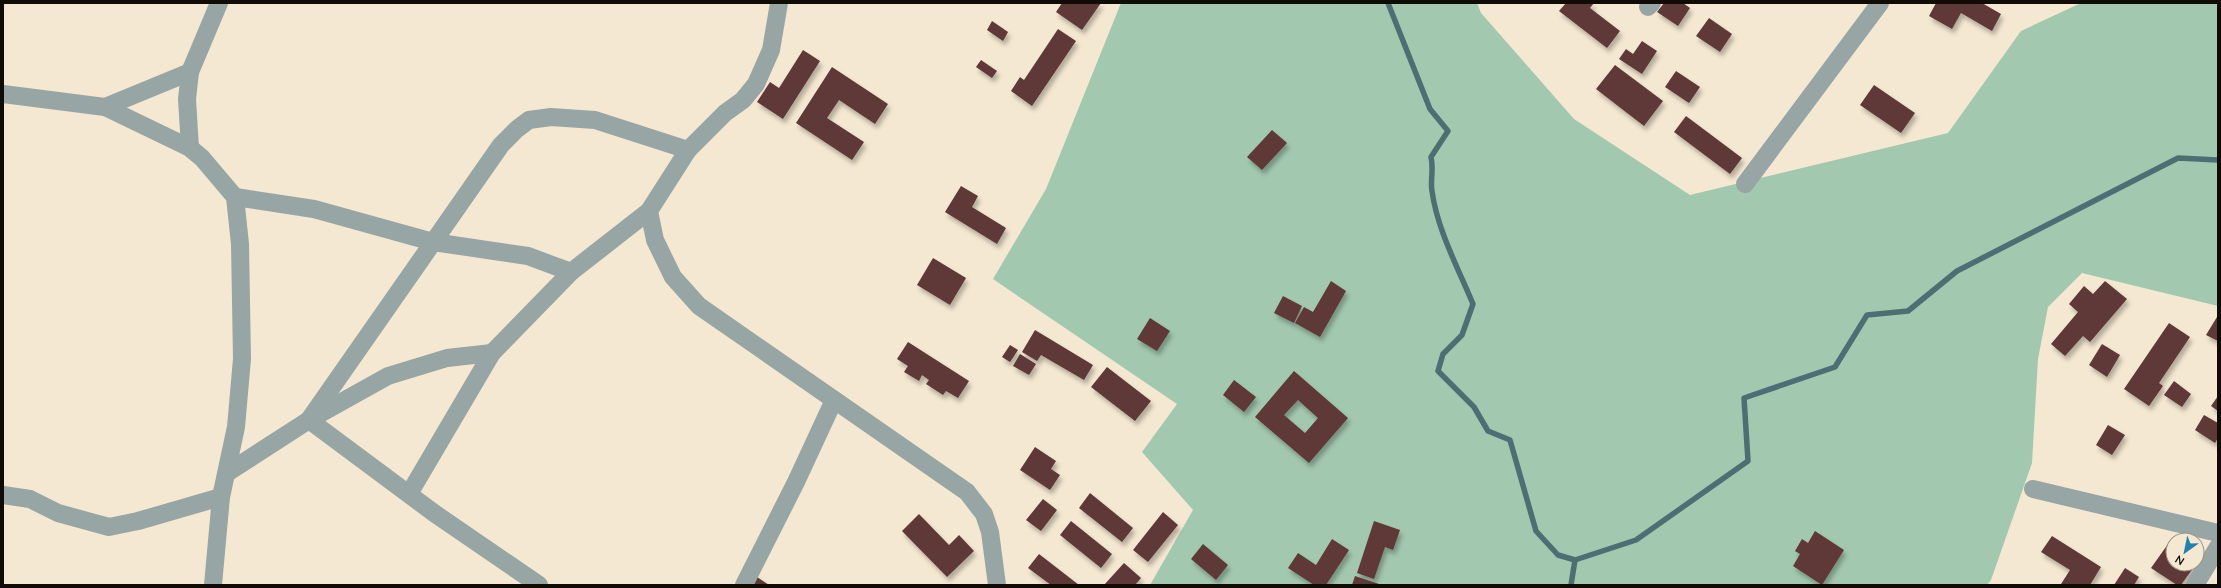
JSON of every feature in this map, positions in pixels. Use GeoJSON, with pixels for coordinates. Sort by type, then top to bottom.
{"type":"FeatureCollection","features":[{"type":"Feature","properties":{"kind":"street"},"geometry":{"type":"LineString","coordinates":[[190,148],[187,99],[190,72],[219,3]]}},
{"type":"Feature","properties":{"kind":"street"},"geometry":{"type":"LineString","coordinates":[[409,494],[492,353],[570,272],[649,211],[688,150],[725,113],[744,100],[756,84],[771,50],[779,3]]}},
{"type":"Feature","properties":{"kind":"street"},"geometry":{"type":"LineString","coordinates":[[1745,184],[1778,143],[1809,97],[1834,67],[1880,3]]}},
{"type":"Feature","properties":{"kind":"street"},"geometry":{"type":"LineString","coordinates":[[105,108],[190,72]]}},
{"type":"Feature","properties":{"kind":"street"},"geometry":{"type":"LineString","coordinates":[[3,94],[105,108],[190,148],[202,158],[235,197],[240,244],[242,359],[236,427],[221,497],[214,585]]}},
{"type":"Feature","properties":{"kind":"street"},"geometry":{"type":"LineString","coordinates":[[309,420],[501,145],[517,129],[529,120],[552,117],[595,120],[688,150]]}},
{"type":"Feature","properties":{"kind":"street"},"geometry":{"type":"LineString","coordinates":[[235,197],[314,210],[433,242],[528,256],[570,272]]}},
{"type":"Feature","properties":{"kind":"street"},"geometry":{"type":"LineString","coordinates":[[649,211],[655,240],[673,278],[699,306],[967,492],[984,514],[990,532],[997,585]]}},
{"type":"Feature","properties":{"kind":"street"},"geometry":{"type":"LineString","coordinates":[[227,473],[309,420],[388,376],[447,358],[492,353]]}},
{"type":"Feature","properties":{"kind":"street"},"geometry":{"type":"LineString","coordinates":[[744,585],[796,482],[834,400]]}},
{"type":"Feature","properties":{"kind":"street"},"geometry":{"type":"LineString","coordinates":[[309,420],[409,494],[539,585]]}},
{"type":"Feature","properties":{"kind":"street"},"geometry":{"type":"LineString","coordinates":[[2033,488],[2218,534]]}},
{"type":"Feature","properties":{"kind":"street"},"geometry":{"type":"LineString","coordinates":[[3,495],[30,499],[58,513],[108,527],[138,521],[221,497]]}},
{"type":"Feature","properties":{"kind":"street"},"geometry":{"type":"LineString","coordinates":[[2195,585],[2218,547]]}},
{"type":"Feature","properties":{"kind":"green space"},"geometry":{"type":"Polygon","coordinates":[[[1121,3],[1477,3],[1481,13],[1574,119],[1690,195],[1948,133],[2021,31],[2081,3],[2218,3],[2218,306],[2082,273],[2048,307],[2038,359],[2032,463],[1991,580],[1987,585],[1150,585],[1193,510],[1142,452],[1177,404],[993,279],[1046,189],[1121,3]]]}},
{"type":"Feature","properties":{"kind":"building"},"geometry":{"type":"Polygon","coordinates":[[[1062,3],[1101,3],[1082,30],[1056,12],[1062,3]]]}},
{"type":"Feature","properties":{"kind":"building"},"geometry":{"type":"Polygon","coordinates":[[[1566,3],[1594,3],[1590,8],[1620,31],[1607,48],[1559,11],[1566,3]]]}},
{"type":"Feature","properties":{"kind":"building"},"geometry":{"type":"Polygon","coordinates":[[[1664,3],[1683,3],[1690,8],[1678,26],[1657,12],[1664,3]]]}},
{"type":"Feature","properties":{"kind":"building"},"geometry":{"type":"Polygon","coordinates":[[[1936,3],[1982,3],[2001,14],[1992,31],[1961,13],[1952,29],[1929,16],[1936,3]]]}},
{"type":"Feature","properties":{"kind":"building"},"geometry":{"type":"Polygon","coordinates":[[[1709,18],[1732,34],[1720,52],[1696,36],[1709,18]]]}},
{"type":"Feature","properties":{"kind":"building"},"geometry":{"type":"Polygon","coordinates":[[[992,21],[1008,32],[1003,41],[987,30],[992,21]]]}},
{"type":"Feature","properties":{"kind":"building"},"geometry":{"type":"Polygon","coordinates":[[[1058,29],[1076,41],[1032,106],[1011,91],[1020,77],[1024,80],[1058,29]]]}},
{"type":"Feature","properties":{"kind":"building"},"geometry":{"type":"Polygon","coordinates":[[[1642,41],[1657,51],[1642,74],[1619,59],[1626,49],[1633,54],[1642,41]]]}},
{"type":"Feature","properties":{"kind":"building"},"geometry":{"type":"Polygon","coordinates":[[[803,50],[820,61],[783,119],[757,102],[770,82],[779,88],[803,50]]]}},
{"type":"Feature","properties":{"kind":"building"},"geometry":{"type":"Polygon","coordinates":[[[981,60],[997,71],[992,78],[976,67],[981,60]]]}},
{"type":"Feature","properties":{"kind":"building"},"geometry":{"type":"Polygon","coordinates":[[[1615,65],[1663,101],[1644,126],[1596,89],[1615,65]]]}},
{"type":"Feature","properties":{"kind":"building"},"geometry":{"type":"Polygon","coordinates":[[[832,67],[888,104],[875,124],[839,100],[827,118],[864,142],[852,160],[796,123],[832,67]]]}},
{"type":"Feature","properties":{"kind":"building"},"geometry":{"type":"Polygon","coordinates":[[[1676,71],[1700,87],[1689,103],[1665,87],[1676,71]]]}},
{"type":"Feature","properties":{"kind":"building"},"geometry":{"type":"Polygon","coordinates":[[[1874,85],[1915,113],[1901,133],[1860,105],[1874,85]]]}},
{"type":"Feature","properties":{"kind":"building"},"geometry":{"type":"Polygon","coordinates":[[[1686,116],[1742,158],[1730,174],[1674,132],[1686,116]]]}},
{"type":"Feature","properties":{"kind":"building"},"geometry":{"type":"Polygon","coordinates":[[[1272,130],[1287,143],[1262,170],[1247,157],[1272,130]]]}},
{"type":"Feature","properties":{"kind":"building"},"geometry":{"type":"Polygon","coordinates":[[[961,186],[978,196],[972,207],[1006,228],[997,244],[945,212],[961,186]]]}},
{"type":"Feature","properties":{"kind":"building"},"geometry":{"type":"Polygon","coordinates":[[[933,258],[966,278],[950,305],[917,285],[933,258]]]}},
{"type":"Feature","properties":{"kind":"building"},"geometry":{"type":"Polygon","coordinates":[[[1331,281],[1346,291],[1320,337],[1295,323],[1304,307],[1313,312],[1331,281]]]}},
{"type":"Feature","properties":{"kind":"building"},"geometry":{"type":"Polygon","coordinates":[[[2105,281],[2127,299],[2090,342],[2083,336],[2065,356],[2051,344],[2078,312],[2069,304],[2084,286],[2093,294],[2105,281]]]}},
{"type":"Feature","properties":{"kind":"building"},"geometry":{"type":"Polygon","coordinates":[[[1283,296],[1302,306],[1294,323],[1274,313],[1283,296]]]}},
{"type":"Feature","properties":{"kind":"building"},"geometry":{"type":"Polygon","coordinates":[[[2217,317],[2218,318],[2218,341],[2206,335],[2217,317]]]}},
{"type":"Feature","properties":{"kind":"building"},"geometry":{"type":"Polygon","coordinates":[[[1150,318],[1170,331],[1157,351],[1137,339],[1150,318]]]}},
{"type":"Feature","properties":{"kind":"building"},"geometry":{"type":"Polygon","coordinates":[[[2169,323],[2190,337],[2159,383],[2163,386],[2149,406],[2124,389],[2169,323]]]}},
{"type":"Feature","properties":{"kind":"building"},"geometry":{"type":"Polygon","coordinates":[[[1035,330],[1093,365],[1084,380],[1041,355],[1037,361],[1022,352],[1035,330]]]}},
{"type":"Feature","properties":{"kind":"building"},"geometry":{"type":"Polygon","coordinates":[[[908,342],[969,381],[958,398],[946,391],[943,395],[926,384],[929,380],[922,375],[919,381],[904,372],[908,366],[897,359],[908,342]]]}},
{"type":"Feature","properties":{"kind":"building"},"geometry":{"type":"Polygon","coordinates":[[[2102,344],[2120,355],[2107,377],[2089,365],[2102,344]]]}},
{"type":"Feature","properties":{"kind":"building"},"geometry":{"type":"Polygon","coordinates":[[[1010,345],[1018,350],[1010,362],[1002,357],[1010,345]]]}},
{"type":"Feature","properties":{"kind":"building"},"geometry":{"type":"Polygon","coordinates":[[[1020,354],[1036,364],[1029,375],[1013,366],[1020,354]]]}},
{"type":"Feature","properties":{"kind":"building"},"geometry":{"type":"Polygon","coordinates":[[[1107,367],[1151,401],[1135,421],[1091,387],[1107,367]]]}},
{"type":"Feature","properties":{"kind":"building"},"geometry":{"type":"Polygon","coordinates":[[[1294,371],[1348,418],[1309,463],[1255,417],[1294,371]],[[1298,400],[1284,415],[1305,433],[1318,418],[1298,400]]]}},
{"type":"Feature","properties":{"kind":"building"},"geometry":{"type":"Polygon","coordinates":[[[1234,380],[1256,397],[1244,412],[1223,395],[1234,380]]]}},
{"type":"Feature","properties":{"kind":"building"},"geometry":{"type":"Polygon","coordinates":[[[2174,381],[2191,394],[2182,407],[2164,395],[2174,381]]]}},
{"type":"Feature","properties":{"kind":"building"},"geometry":{"type":"Polygon","coordinates":[[[2218,396],[2218,411],[2211,406],[2218,396]]]}},
{"type":"Feature","properties":{"kind":"building"},"geometry":{"type":"Polygon","coordinates":[[[2204,415],[2218,423],[2218,438],[2215,443],[2195,430],[2204,415]]]}},
{"type":"Feature","properties":{"kind":"building"},"geometry":{"type":"Polygon","coordinates":[[[2108,425],[2125,435],[2112,455],[2096,445],[2108,425]]]}},
{"type":"Feature","properties":{"kind":"building"},"geometry":{"type":"Polygon","coordinates":[[[1035,447],[1056,461],[1051,469],[1060,475],[1050,490],[1020,470],[1035,447]]]}},
{"type":"Feature","properties":{"kind":"building"},"geometry":{"type":"Polygon","coordinates":[[[1090,493],[1133,528],[1122,542],[1079,508],[1090,493]]]}},
{"type":"Feature","properties":{"kind":"building"},"geometry":{"type":"Polygon","coordinates":[[[1043,499],[1057,510],[1041,531],[1026,520],[1043,499]]]}},
{"type":"Feature","properties":{"kind":"building"},"geometry":{"type":"Polygon","coordinates":[[[1163,512],[1178,525],[1148,562],[1133,550],[1163,512]]]}},
{"type":"Feature","properties":{"kind":"building"},"geometry":{"type":"Polygon","coordinates":[[[919,514],[949,545],[959,535],[974,551],[947,577],[902,531],[919,514]]]}},
{"type":"Feature","properties":{"kind":"building"},"geometry":{"type":"Polygon","coordinates":[[[1071,521],[1112,554],[1101,568],[1060,535],[1071,521]]]}},
{"type":"Feature","properties":{"kind":"building"},"geometry":{"type":"Polygon","coordinates":[[[1374,521],[1400,530],[1393,550],[1385,547],[1374,579],[1357,573],[1374,521]]]}},
{"type":"Feature","properties":{"kind":"building"},"geometry":{"type":"Polygon","coordinates":[[[1815,531],[1844,550],[1822,585],[1793,566],[1800,554],[1795,551],[1802,539],[1808,543],[1815,531]]]}},
{"type":"Feature","properties":{"kind":"building"},"geometry":{"type":"Polygon","coordinates":[[[2052,536],[2101,567],[2090,585],[2061,584],[2070,570],[2041,552],[2052,536]]]}},
{"type":"Feature","properties":{"kind":"building"},"geometry":{"type":"Polygon","coordinates":[[[1332,539],[1349,550],[1326,585],[1314,585],[1288,568],[1298,553],[1316,565],[1332,539]]]}},
{"type":"Feature","properties":{"kind":"building"},"geometry":{"type":"Polygon","coordinates":[[[1203,544],[1228,565],[1216,580],[1191,559],[1203,544]]]}},
{"type":"Feature","properties":{"kind":"building"},"geometry":{"type":"Polygon","coordinates":[[[2165,548],[2165,572],[2190,572],[2181,585],[2177,585],[2151,568],[2165,548]]]}},
{"type":"Feature","properties":{"kind":"building"},"geometry":{"type":"Polygon","coordinates":[[[1039,554],[1079,585],[1051,585],[1028,568],[1039,554]]]}},
{"type":"Feature","properties":{"kind":"building"},"geometry":{"type":"Polygon","coordinates":[[[1124,563],[1141,578],[1135,585],[1104,585],[1124,563]]]}},
{"type":"Feature","properties":{"kind":"building"},"geometry":{"type":"Polygon","coordinates":[[[2125,568],[2139,577],[2134,585],[2114,585],[2125,568]]]}},
{"type":"Feature","properties":{"kind":"building"},"geometry":{"type":"Polygon","coordinates":[[[754,575],[769,585],[747,585],[754,575]]]}},
{"type":"Feature","properties":{"kind":"building"},"geometry":{"type":"Polygon","coordinates":[[[1355,576],[1382,585],[1352,585],[1355,576]]]}},
{"type":"Feature","properties":{"kind":"waterway"},"geometry":{"type":"LineString","coordinates":[[1388,3],[1430,109],[1448,131],[1431,157],[1432,191],[1438,220],[1443,234],[1473,304],[1462,335],[1443,354],[1438,371],[1474,407],[1488,431],[1510,440],[1536,531],[1558,555],[1575,560]]}},
{"type":"Feature","properties":{"kind":"waterway"},"geometry":{"type":"LineString","coordinates":[[1571,585],[1575,560],[1636,540],[1748,461],[1744,398],[1835,367],[1867,315],[1908,311],[1957,271],[2178,158],[2218,160]]}}]}
